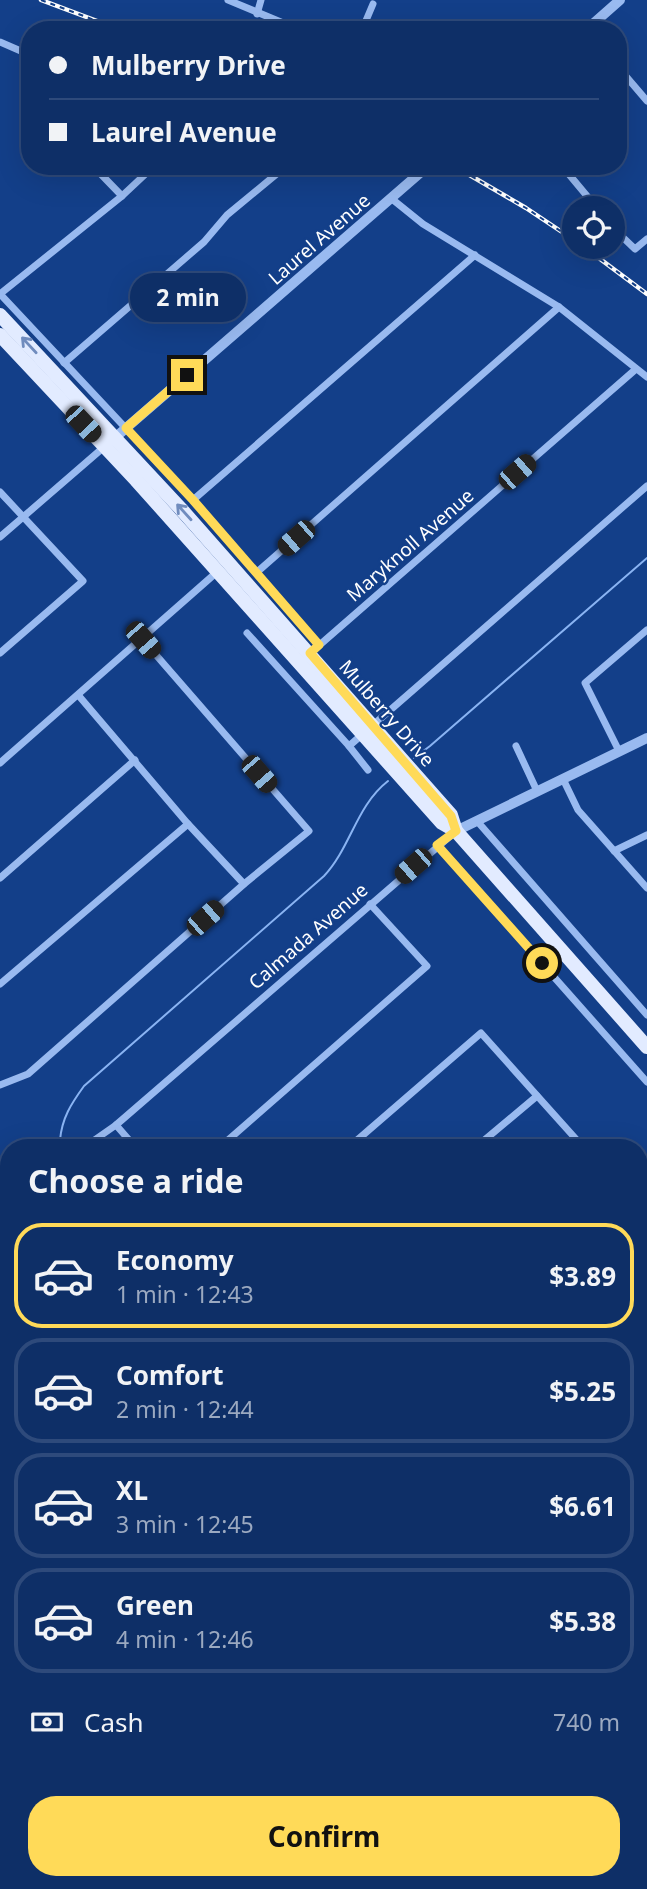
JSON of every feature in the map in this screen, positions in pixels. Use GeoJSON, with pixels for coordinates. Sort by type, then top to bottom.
{"type":"FeatureCollection","features":[{"type":"Feature","properties":{"kind":"main road","name":"Mulberry Drive"},"geometry":{"type":"LineString","coordinates":[[0,315],[115,438],[223,567],[309,654],[442,823],[456,831],[647,1047]]}},
{"type":"Feature","properties":{"kind":"main road","name":"Mulberry Drive"},"geometry":{"type":"LineString","coordinates":[[0,335],[115,438]]}},
{"type":"Feature","properties":{"kind":"street"},"geometry":{"type":"LineString","coordinates":[[228,0],[277,21]]}},
{"type":"Feature","properties":{"kind":"street"},"geometry":{"type":"LineString","coordinates":[[257,13],[261,0]]}},
{"type":"Feature","properties":{"kind":"street"},"geometry":{"type":"LineString","coordinates":[[596,21],[620,0]]}},
{"type":"Feature","properties":{"kind":"street"},"geometry":{"type":"LineString","coordinates":[[366,21],[373,4]]}},
{"type":"Feature","properties":{"kind":"street"},"geometry":{"type":"LineString","coordinates":[[0,42],[21,51]]}},
{"type":"Feature","properties":{"kind":"street"},"geometry":{"type":"LineString","coordinates":[[627,77],[646,98]]}},
{"type":"Feature","properties":{"kind":"street"},"geometry":{"type":"LineString","coordinates":[[102,175],[122,196]]}},
{"type":"Feature","properties":{"kind":"street"},"geometry":{"type":"LineString","coordinates":[[144,175],[0,294],[64,363],[115,438],[193,500],[256,573],[309,654]]}},
{"type":"Feature","properties":{"kind":"street"},"geometry":{"type":"LineString","coordinates":[[64,363],[204,242],[227,215],[275,175]]}},
{"type":"Feature","properties":{"kind":"street","name":"Laurel Avenue"},"geometry":{"type":"LineString","coordinates":[[115,438],[418,175]]}},
{"type":"Feature","properties":{"kind":"street"},"geometry":{"type":"LineString","coordinates":[[570,175],[587,196]]}},
{"type":"Feature","properties":{"kind":"street"},"geometry":{"type":"LineString","coordinates":[[392,199],[423,224],[559,307],[647,377]]}},
{"type":"Feature","properties":{"kind":"street"},"geometry":{"type":"LineString","coordinates":[[625,239],[635,249],[647,239]]}},
{"type":"Feature","properties":{"kind":"street"},"geometry":{"type":"LineString","coordinates":[[193,500],[475,255]]}},
{"type":"Feature","properties":{"kind":"street"},"geometry":{"type":"LineString","coordinates":[[256,573],[559,307]]}},
{"type":"Feature","properties":{"kind":"street","name":"Maryknoll Avenue"},"geometry":{"type":"LineString","coordinates":[[309,654],[636,369]]}},
{"type":"Feature","properties":{"kind":"street"},"geometry":{"type":"LineString","coordinates":[[0,537],[115,438]]}},
{"type":"Feature","properties":{"kind":"street"},"geometry":{"type":"LineString","coordinates":[[349,746],[647,486]]}},
{"type":"Feature","properties":{"kind":"street"},"geometry":{"type":"LineString","coordinates":[[0,492],[83,581],[0,653]]}},
{"type":"Feature","properties":{"kind":"street"},"geometry":{"type":"LineString","coordinates":[[0,763],[223,567]]}},
{"type":"Feature","properties":{"kind":"street"},"geometry":{"type":"LineString","coordinates":[[619,751],[585,683],[647,630]]}},
{"type":"Feature","properties":{"kind":"street"},"geometry":{"type":"LineString","coordinates":[[247,633],[368,770]]}},
{"type":"Feature","properties":{"kind":"street"},"geometry":{"type":"LineString","coordinates":[[0,1085],[27,1074],[244,884],[309,831],[143,640]]}},
{"type":"Feature","properties":{"kind":"street"},"geometry":{"type":"LineString","coordinates":[[79,696],[188,824],[244,884]]}},
{"type":"Feature","properties":{"kind":"street","name":"Calmada Avenue"},"geometry":{"type":"LineString","coordinates":[[96,1139],[116,1125],[456,831],[647,738]]}},
{"type":"Feature","properties":{"kind":"street"},"geometry":{"type":"LineString","coordinates":[[516,746],[537,791]]}},
{"type":"Feature","properties":{"kind":"street"},"geometry":{"type":"LineString","coordinates":[[0,878],[135,760]]}},
{"type":"Feature","properties":{"kind":"street"},"geometry":{"type":"LineString","coordinates":[[563,779],[578,810],[647,888]]}},
{"type":"Feature","properties":{"kind":"street"},"geometry":{"type":"LineString","coordinates":[[477,821],[647,1014]]}},
{"type":"Feature","properties":{"kind":"street"},"geometry":{"type":"LineString","coordinates":[[0,984],[188,824]]}},
{"type":"Feature","properties":{"kind":"street"},"geometry":{"type":"LineString","coordinates":[[614,851],[647,835]]}},
{"type":"Feature","properties":{"kind":"street"},"geometry":{"type":"LineString","coordinates":[[437,845],[647,1082]]}},
{"type":"Feature","properties":{"kind":"street"},"geometry":{"type":"LineString","coordinates":[[229,1139],[427,966],[370,904]]}},
{"type":"Feature","properties":{"kind":"street"},"geometry":{"type":"LineString","coordinates":[[358,1139],[481,1032],[576,1139]]}},
{"type":"Feature","properties":{"kind":"street"},"geometry":{"type":"LineString","coordinates":[[486,1139],[537,1096]]}},
{"type":"Feature","properties":{"kind":"street"},"geometry":{"type":"LineString","coordinates":[[116,1125],[128,1139]]}},
{"type":"Feature","properties":{"kind":"waterway"},"geometry":{"type":"LineString","coordinates":[[414,758],[647,558]]}},
{"type":"Feature","properties":{"kind":"waterway"},"geometry":{"type":"LineString","coordinates":[[60,1139],[68,1112],[84,1086],[324,876],[341,852],[368,802],[388,781]]}},
{"type":"Feature","properties":{"kind":"railway"},"geometry":{"type":"LineString","coordinates":[[41,0],[97,21]]}},
{"type":"Feature","properties":{"kind":"railway"},"geometry":{"type":"LineString","coordinates":[[469,175],[562,232]]}},
{"type":"Feature","properties":{"kind":"railway"},"geometry":{"type":"LineString","coordinates":[[600,259],[647,294]]}},
{"type":"Feature","properties":{"kind":"route"},"geometry":{"type":"LineString","coordinates":[[187,375],[126,428],[193,500],[319,645],[310,653],[451,816],[456,831],[437,845],[542,963]]}}]}
